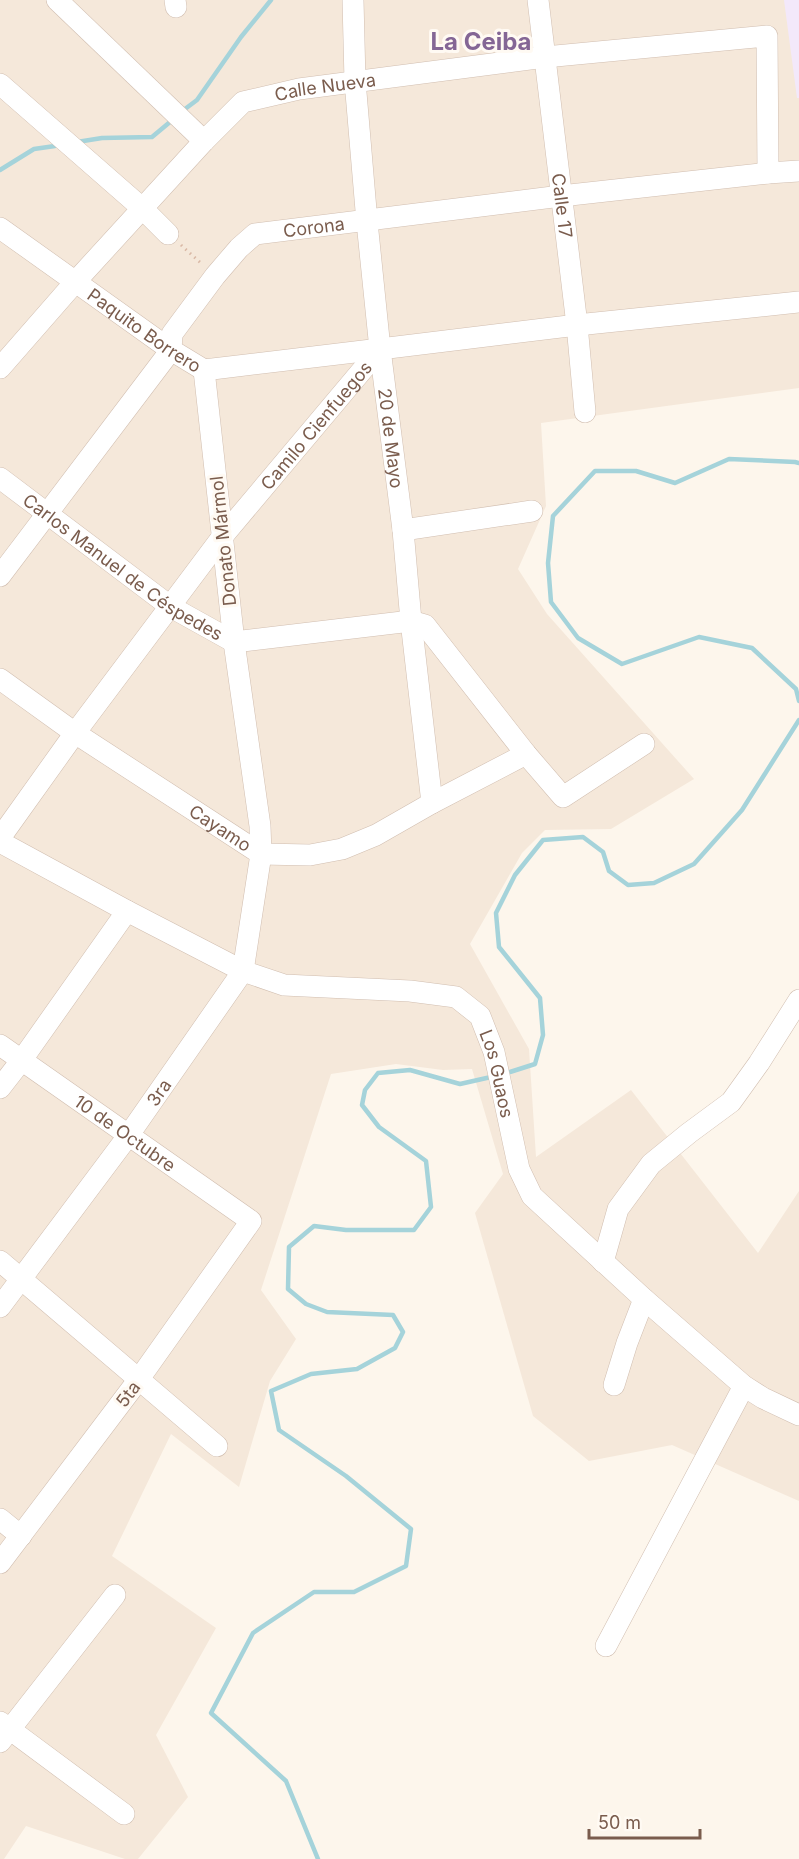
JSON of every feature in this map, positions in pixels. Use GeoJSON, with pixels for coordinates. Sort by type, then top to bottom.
{"type":"FeatureCollection","features":[{"type":"Feature","properties":{"kind":"street"},"geometry":{"type":"LineString","coordinates":[[57,0],[204,141]]}},
{"type":"Feature","properties":{"kind":"street","name":"20 de Mayo"},"geometry":{"type":"LineString","coordinates":[[353,0],[355,81],[367,222],[432,803]]}},
{"type":"Feature","properties":{"kind":"street","name":"Calle 17"},"geometry":{"type":"LineString","coordinates":[[538,0],[577,325],[585,412]]}},
{"type":"Feature","properties":{"kind":"street","name":"Calle Nueva"},"geometry":{"type":"LineString","coordinates":[[0,368],[76,281],[204,141],[243,102],[299,89],[545,57],[767,36],[768,172]]}},
{"type":"Feature","properties":{"kind":"street"},"geometry":{"type":"LineString","coordinates":[[0,84],[143,209],[168,234]]}},
{"type":"Feature","properties":{"kind":"street","name":"Corona"},"geometry":{"type":"LineString","coordinates":[[0,576],[171,350],[172,334],[215,276],[239,248],[255,234],[768,172],[799,171]]}},
{"type":"Feature","properties":{"kind":"street","name":"Paquito Borrero"},"geometry":{"type":"LineString","coordinates":[[0,228],[171,350],[204,370],[380,349]]}},
{"type":"Feature","properties":{"kind":"street","name":"Camilo Cienfuegos"},"geometry":{"type":"LineString","coordinates":[[0,840],[75,733],[222,537],[380,349],[577,325],[799,302]]}},
{"type":"Feature","properties":{"kind":"street","name":"Donato Mármol"},"geometry":{"type":"LineString","coordinates":[[204,370],[234,642],[260,826],[261,854]]}},
{"type":"Feature","properties":{"kind":"street","name":"Carlos Manuel de Céspedes"},"geometry":{"type":"LineString","coordinates":[[0,478],[171,607],[234,642],[411,621]]}},
{"type":"Feature","properties":{"kind":"street"},"geometry":{"type":"LineString","coordinates":[[403,530],[532,511]]}},
{"type":"Feature","properties":{"kind":"street"},"geometry":{"type":"LineString","coordinates":[[411,621],[425,625],[526,754],[564,797],[644,744]]}},
{"type":"Feature","properties":{"kind":"street","name":"Cayamo"},"geometry":{"type":"LineString","coordinates":[[0,679],[75,733],[261,854],[310,855],[342,849],[376,835],[526,754]]}},
{"type":"Feature","properties":{"kind":"street","name":"Los Guaos"},"geometry":{"type":"LineString","coordinates":[[0,840],[127,911],[243,971],[284,985],[410,991],[456,997],[480,1016],[495,1052],[519,1169],[532,1196],[644,1299],[744,1386],[763,1398],[798,1412]]}},
{"type":"Feature","properties":{"kind":"street","name":"3ra"},"geometry":{"type":"LineString","coordinates":[[0,1307],[128,1136],[243,971],[261,854]]}},
{"type":"Feature","properties":{"kind":"street"},"geometry":{"type":"LineString","coordinates":[[0,1088],[127,911]]}},
{"type":"Feature","properties":{"kind":"street"},"geometry":{"type":"LineString","coordinates":[[603,1262],[618,1209],[651,1164],[731,1102],[799,1000]]}},
{"type":"Feature","properties":{"kind":"street","name":"10 de Octubre"},"geometry":{"type":"LineString","coordinates":[[0,1045],[251,1221]]}},
{"type":"Feature","properties":{"kind":"street","name":"5ta"},"geometry":{"type":"LineString","coordinates":[[0,1563],[139,1379],[251,1221]]}},
{"type":"Feature","properties":{"kind":"street"},"geometry":{"type":"LineString","coordinates":[[0,1261],[217,1446]]}},
{"type":"Feature","properties":{"kind":"street"},"geometry":{"type":"LineString","coordinates":[[614,1385],[644,1299]]}},
{"type":"Feature","properties":{"kind":"street"},"geometry":{"type":"LineString","coordinates":[[606,1646],[744,1386]]}},
{"type":"Feature","properties":{"kind":"street"},"geometry":{"type":"LineString","coordinates":[[0,1519],[21,1536]]}},
{"type":"Feature","properties":{"kind":"street"},"geometry":{"type":"LineString","coordinates":[[115,1595],[3,1731],[124,1814]]}},
{"type":"Feature","properties":{"kind":"path"},"geometry":{"type":"LineString","coordinates":[[168,234],[215,276]]}},
{"type":"Feature","properties":{"kind":"shaded area"},"geometry":{"type":"Polygon","coordinates":[[[0,0],[799,0],[799,388],[541,423],[546,506],[518,569],[547,614],[694,779],[611,829],[545,830],[522,853],[470,944],[529,1049],[536,1157],[631,1090],[758,1253],[799,1191],[799,1501],[672,1445],[589,1461],[533,1416],[475,1213],[503,1174],[472,1069],[443,1070],[396,1064],[331,1074],[261,1290],[296,1339],[270,1381],[239,1487],[171,1434],[112,1556],[216,1628],[156,1735],[188,1797],[138,1859],[125,1859],[26,1826],[4,1859],[0,1859],[0,0]]]}},
{"type":"Feature","properties":{"kind":"shaded area"},"geometry":{"type":"Polygon","coordinates":[[[784,0],[799,0],[799,98],[797,98],[784,0]]]}},
{"type":"Feature","properties":{"kind":"waterway"},"geometry":{"type":"LineString","coordinates":[[185,109],[197,100],[241,37],[271,0]]}},
{"type":"Feature","properties":{"kind":"waterway"},"geometry":{"type":"LineString","coordinates":[[77,142],[102,138],[152,137],[170,122]]}},
{"type":"Feature","properties":{"kind":"waterway"},"geometry":{"type":"LineString","coordinates":[[0,170],[34,149],[55,146]]}},
{"type":"Feature","properties":{"kind":"waterway"},"geometry":{"type":"LineString","coordinates":[[799,463],[729,459],[675,483],[636,471],[595,471],[553,516],[548,563],[551,602],[578,638],[622,664],[699,637],[752,648],[796,689],[799,701]]}},
{"type":"Feature","properties":{"kind":"waterway"},"geometry":{"type":"LineString","coordinates":[[510,1072],[535,1064],[543,1035],[540,998],[499,947],[496,913],[515,875],[543,840],[583,837],[603,852],[609,871],[628,885],[654,883],[694,864],[742,810],[799,720]]}},
{"type":"Feature","properties":{"kind":"waterway"},"geometry":{"type":"LineString","coordinates":[[318,1859],[286,1781],[211,1713],[253,1633],[314,1592],[354,1592],[406,1566],[411,1529],[346,1476],[279,1430],[271,1391],[311,1374],[357,1369],[395,1348],[403,1332],[393,1315],[327,1312],[306,1304],[288,1289],[289,1247],[314,1226],[346,1230],[414,1230],[431,1207],[426,1161],[379,1127],[362,1105],[365,1090],[378,1073],[410,1070],[460,1084],[491,1077]]}},
{"type":"Feature","properties":{"kind":"district","name":"La Ceiba"},"geometry":{"type":"Point","coordinates":[481,41]}}]}
